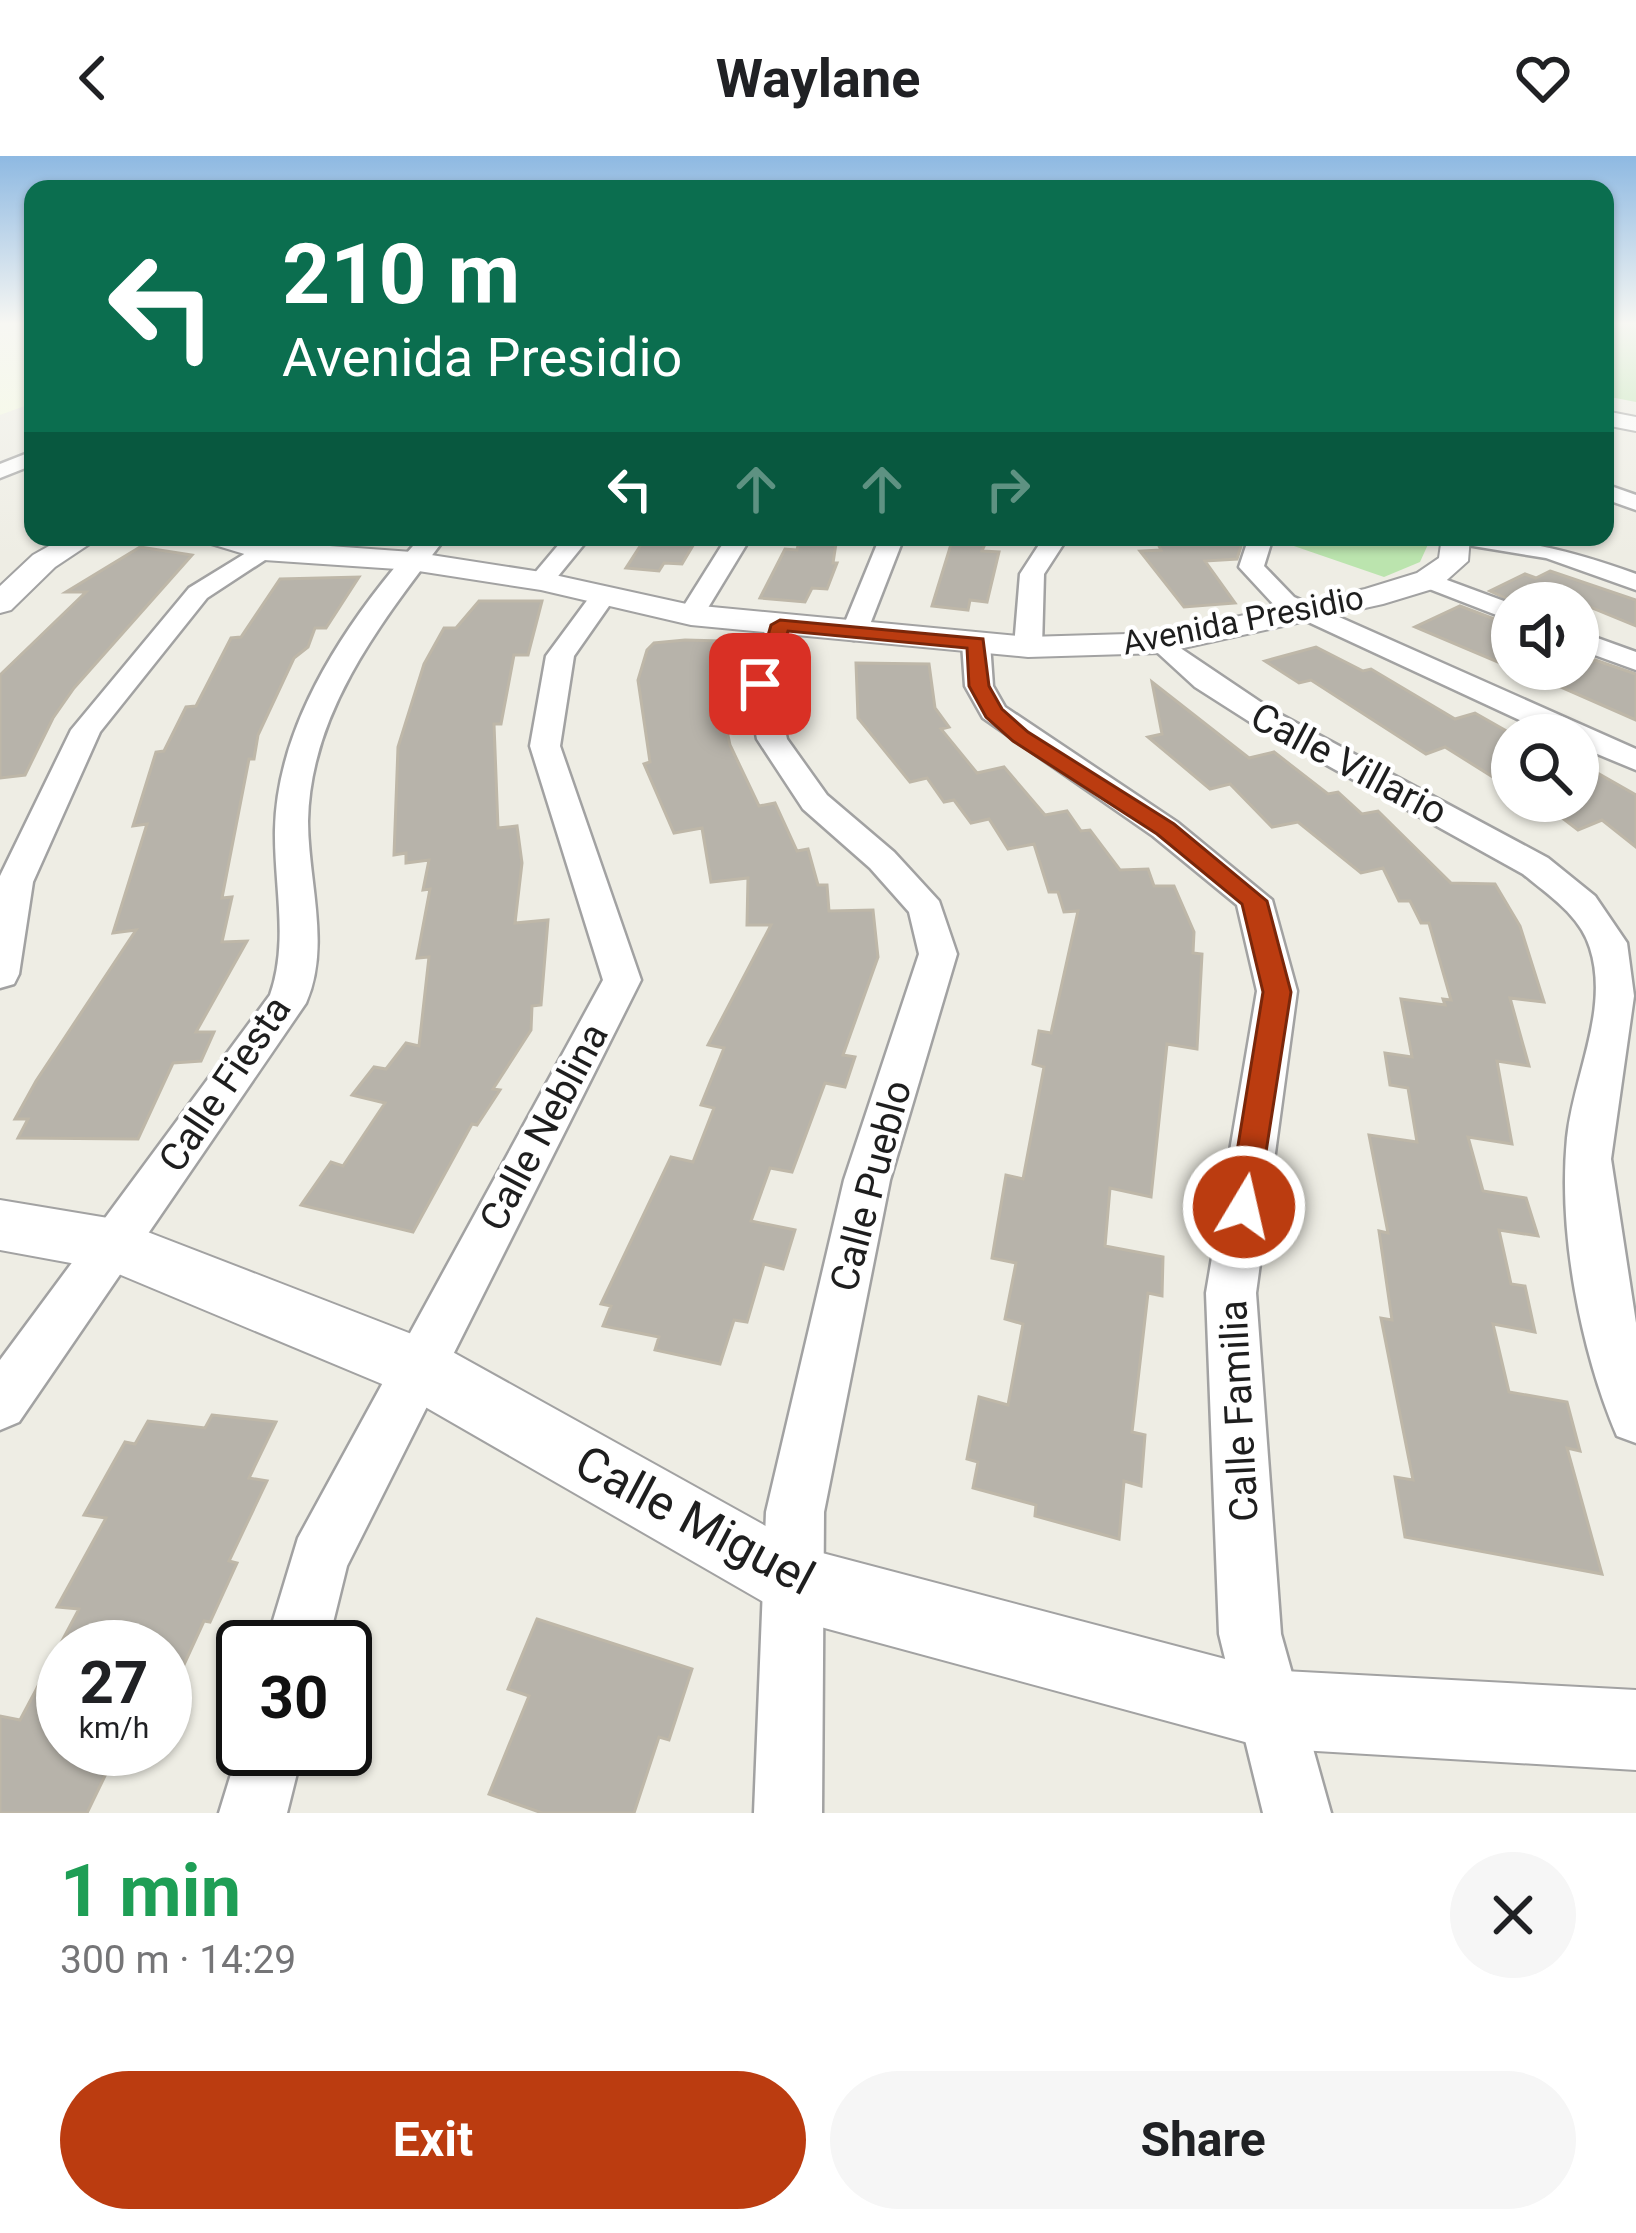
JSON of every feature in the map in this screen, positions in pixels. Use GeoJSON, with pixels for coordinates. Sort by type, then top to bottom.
{"type":"FeatureCollection","features":[{"type":"Feature","properties":{"kind":"street"},"geometry":{"type":"LineString","coordinates":[[0,603],[66,546]]}},
{"type":"Feature","properties":{"kind":"street"},"geometry":{"type":"LineString","coordinates":[[0,974],[15,882],[86,730],[198,592],[273,546]]}},
{"type":"Feature","properties":{"kind":"street","name":"Avenida Presidio"},"geometry":{"type":"LineString","coordinates":[[335,546],[423,549],[691,615],[1028,647],[1161,643],[1305,613],[1428,580]]}},
{"type":"Feature","properties":{"kind":"street"},"geometry":{"type":"LineString","coordinates":[[541,581],[570,546]]}},
{"type":"Feature","properties":{"kind":"street"},"geometry":{"type":"LineString","coordinates":[[691,615],[734,546]]}},
{"type":"Feature","properties":{"kind":"street"},"geometry":{"type":"LineString","coordinates":[[854,632],[888,546]]}},
{"type":"Feature","properties":{"kind":"street"},"geometry":{"type":"LineString","coordinates":[[1028,647],[1033,574],[1050,546]]}},
{"type":"Feature","properties":{"kind":"street"},"geometry":{"type":"LineString","coordinates":[[1258,546],[1251,567],[1285,602],[1531,714]]}},
{"type":"Feature","properties":{"kind":"street"},"geometry":{"type":"LineString","coordinates":[[1428,580],[1453,561],[1456,546]]}},
{"type":"Feature","properties":{"kind":"street"},"geometry":{"type":"LineString","coordinates":[[1514,546],[1551,552],[1636,582]]}},
{"type":"Feature","properties":{"kind":"street","name":"Calle Fiesta"},"geometry":{"type":"LineString","coordinates":[[0,1404],[260,1045],[291,993],[299,952],[292,808],[303,756],[317,715],[423,549]]}},
{"type":"Feature","properties":{"kind":"street"},"geometry":{"type":"LineString","coordinates":[[1428,580],[1491,605]]}},
{"type":"Feature","properties":{"kind":"street","name":"Calle Neblina"},"geometry":{"type":"LineString","coordinates":[[303,1620],[319,1559],[622,980],[545,746],[560,656],[603,596]]}},
{"type":"Feature","properties":{"kind":"street","name":"Calle Pueblo"},"geometry":{"type":"LineString","coordinates":[[780,625],[760,684],[772,740],[815,802],[882,860],[926,909],[938,954],[862,1202],[795,1512],[788,1813]]}},
{"type":"Feature","properties":{"kind":"street","name":"Calle Familia"},"geometry":{"type":"LineString","coordinates":[[976,643],[979,686],[993,712],[1021,736],[1165,829],[1254,901],[1277,992],[1231,1293],[1250,1634],[1297,1813]]}},
{"type":"Feature","properties":{"kind":"street","name":"Calle Villario"},"geometry":{"type":"LineString","coordinates":[[1161,643],[1215,692],[1524,858],[1577,895],[1607,941],[1615,991],[1588,1156],[1608,1322],[1636,1417]]}},
{"type":"Feature","properties":{"kind":"street"},"geometry":{"type":"LineString","coordinates":[[1599,647],[1636,662]]}},
{"type":"Feature","properties":{"kind":"street"},"geometry":{"type":"LineString","coordinates":[[1599,744],[1636,761]]}},
{"type":"Feature","properties":{"kind":"street","name":"Calle Miguel"},"geometry":{"type":"LineString","coordinates":[[0,1225],[114,1245],[417,1367],[795,1583],[1267,1708],[1636,1730]]}},
{"type":"Feature","properties":{"kind":"street"},"geometry":{"type":"LineString","coordinates":[[253,1813],[263,1776]]}},
{"type":"Feature","properties":{"kind":"shaded area"},"geometry":{"type":"Polygon","coordinates":[[[0,400],[24,400],[24,406],[0,415],[0,400]]]}},
{"type":"Feature","properties":{"kind":"green space"},"geometry":{"type":"Polygon","coordinates":[[[1294,546],[1427,546],[1420,562],[1384,577],[1294,546]]]}},
{"type":"Feature","properties":{"kind":"building"},"geometry":{"type":"Polygon","coordinates":[[[640,546],[693,546],[682,564],[664,563],[659,571],[626,568],[640,546]]]}},
{"type":"Feature","properties":{"kind":"building"},"geometry":{"type":"Polygon","coordinates":[[[798,546],[836,546],[833,563],[837,563],[827,589],[812,588],[805,602],[760,598],[785,549],[797,550],[798,546]]]}},
{"type":"Feature","properties":{"kind":"building"},"geometry":{"type":"Polygon","coordinates":[[[950,546],[984,546],[982,551],[999,552],[987,602],[970,600],[968,610],[932,606],[950,546]]]}},
{"type":"Feature","properties":{"kind":"building"},"geometry":{"type":"Polygon","coordinates":[[[1159,546],[1241,546],[1237,559],[1205,561],[1235,603],[1184,607],[1140,551],[1161,550],[1159,546]]]}},
{"type":"Feature","properties":{"kind":"building"},"geometry":{"type":"Polygon","coordinates":[[[140,547],[192,555],[74,688],[25,775],[0,778],[0,675],[86,592],[66,592],[140,547]]]}},
{"type":"Feature","properties":{"kind":"building"},"geometry":{"type":"Polygon","coordinates":[[[1550,571],[1583,582],[1509,582],[1525,574],[1536,578],[1550,571]]]}},
{"type":"Feature","properties":{"kind":"building"},"geometry":{"type":"Polygon","coordinates":[[[359,577],[326,628],[315,628],[308,647],[294,658],[258,735],[254,759],[249,759],[222,898],[232,897],[222,942],[247,941],[196,1032],[214,1032],[201,1061],[173,1063],[138,1139],[18,1138],[28,1119],[15,1119],[36,1081],[136,930],[113,933],[147,824],[133,826],[156,752],[164,751],[186,707],[196,706],[231,638],[241,637],[280,579],[359,577]]]}},
{"type":"Feature","properties":{"kind":"building"},"geometry":{"type":"Polygon","coordinates":[[[1599,588],[1636,600],[1636,626],[1599,611],[1599,588]]]}},
{"type":"Feature","properties":{"kind":"building"},"geometry":{"type":"Polygon","coordinates":[[[479,601],[542,601],[528,655],[514,655],[501,724],[494,724],[498,828],[517,826],[522,863],[515,923],[548,920],[541,1005],[532,1006],[531,1030],[493,1089],[500,1090],[477,1125],[472,1124],[413,1232],[301,1205],[331,1162],[343,1166],[385,1103],[352,1095],[374,1067],[386,1069],[406,1043],[419,1046],[429,957],[417,958],[430,889],[423,890],[429,860],[406,863],[406,853],[394,855],[398,747],[424,664],[444,628],[456,628],[479,601]]]}},
{"type":"Feature","properties":{"kind":"building"},"geometry":{"type":"Polygon","coordinates":[[[1460,606],[1491,618],[1491,659],[1415,627],[1460,606]]]}},
{"type":"Feature","properties":{"kind":"building"},"geometry":{"type":"Polygon","coordinates":[[[721,641],[717,655],[725,655],[731,701],[721,702],[730,745],[759,806],[775,803],[797,851],[808,849],[818,885],[827,885],[829,911],[873,910],[878,957],[843,1055],[855,1057],[845,1087],[825,1083],[792,1172],[770,1168],[751,1221],[795,1230],[783,1269],[764,1264],[747,1322],[734,1320],[720,1364],[655,1350],[659,1337],[603,1326],[611,1306],[601,1304],[671,1157],[693,1162],[714,1108],[701,1105],[724,1048],[708,1045],[771,925],[747,925],[748,878],[711,882],[702,828],[674,833],[644,764],[650,762],[638,680],[647,650],[654,643],[721,641]]]}},
{"type":"Feature","properties":{"kind":"building"},"geometry":{"type":"Polygon","coordinates":[[[1316,647],[1363,671],[1371,669],[1455,719],[1475,713],[1491,722],[1491,776],[1445,747],[1426,754],[1311,680],[1299,683],[1265,661],[1316,647]]]}},
{"type":"Feature","properties":{"kind":"building"},"geometry":{"type":"Polygon","coordinates":[[[1599,661],[1636,674],[1636,720],[1568,690],[1599,690],[1599,661]]]}},
{"type":"Feature","properties":{"kind":"building"},"geometry":{"type":"Polygon","coordinates":[[[856,663],[929,664],[935,708],[949,727],[941,729],[977,773],[1004,767],[1045,815],[1067,811],[1081,831],[1090,830],[1120,870],[1148,869],[1154,886],[1174,886],[1194,932],[1193,953],[1202,954],[1197,1049],[1167,1044],[1151,1197],[1110,1188],[1105,1246],[1163,1257],[1162,1296],[1148,1293],[1132,1432],[1145,1435],[1141,1486],[1124,1481],[1119,1539],[1035,1516],[1036,1505],[973,1488],[978,1462],[967,1459],[979,1397],[1008,1405],[1023,1324],[1005,1319],[1016,1263],[992,1258],[1006,1175],[1023,1179],[1044,1067],[1033,1064],[1039,1031],[1051,1033],[1078,911],[1064,912],[1058,892],[1049,892],[1034,844],[1008,849],[989,819],[971,823],[954,800],[944,802],[927,778],[910,782],[858,718],[856,663]]]}},
{"type":"Feature","properties":{"kind":"building"},"geometry":{"type":"Polygon","coordinates":[[[1152,682],[1249,758],[1274,752],[1328,794],[1338,792],[1362,814],[1378,811],[1451,883],[1495,884],[1520,926],[1544,1002],[1510,998],[1529,1066],[1497,1061],[1512,1144],[1468,1137],[1483,1191],[1526,1198],[1538,1236],[1499,1230],[1511,1284],[1525,1286],[1535,1332],[1493,1324],[1509,1392],[1567,1402],[1580,1451],[1567,1448],[1602,1574],[1405,1537],[1395,1477],[1413,1480],[1381,1318],[1392,1320],[1379,1231],[1388,1233],[1369,1135],[1417,1142],[1408,1088],[1390,1085],[1385,1053],[1412,1057],[1401,999],[1445,1005],[1443,999],[1451,1000],[1429,923],[1421,923],[1410,901],[1399,901],[1383,868],[1361,873],[1298,822],[1272,827],[1230,784],[1210,789],[1148,737],[1162,734],[1152,682]]]}},
{"type":"Feature","properties":{"kind":"building"},"geometry":{"type":"Polygon","coordinates":[[[1599,774],[1636,795],[1636,847],[1602,820],[1599,774]]]}},
{"type":"Feature","properties":{"kind":"building"},"geometry":{"type":"Polygon","coordinates":[[[1568,822],[1597,822],[1578,830],[1568,822]]]}},
{"type":"Feature","properties":{"kind":"building"},"geometry":{"type":"Polygon","coordinates":[[[212,1415],[276,1422],[249,1478],[267,1481],[229,1561],[237,1563],[210,1622],[204,1621],[192,1647],[192,1620],[73,1620],[79,1609],[57,1607],[106,1518],[84,1515],[125,1442],[135,1444],[148,1421],[205,1428],[212,1415]]]}},
{"type":"Feature","properties":{"kind":"building"},"geometry":{"type":"Polygon","coordinates":[[[537,1619],[692,1669],[669,1740],[659,1737],[634,1813],[542,1813],[489,1794],[529,1696],[508,1689],[537,1619]]]}},
{"type":"Feature","properties":{"kind":"building"},"geometry":{"type":"Polygon","coordinates":[[[36,1690],[36,1776],[105,1776],[87,1813],[0,1813],[0,1716],[20,1720],[36,1690]]]}},
{"type":"Feature","properties":{"kind":"route"},"geometry":{"type":"LineString","coordinates":[[760,684],[780,625],[976,643],[979,686],[993,712],[1021,736],[1165,829],[1254,901],[1277,992],[1244,1207]]}}]}
